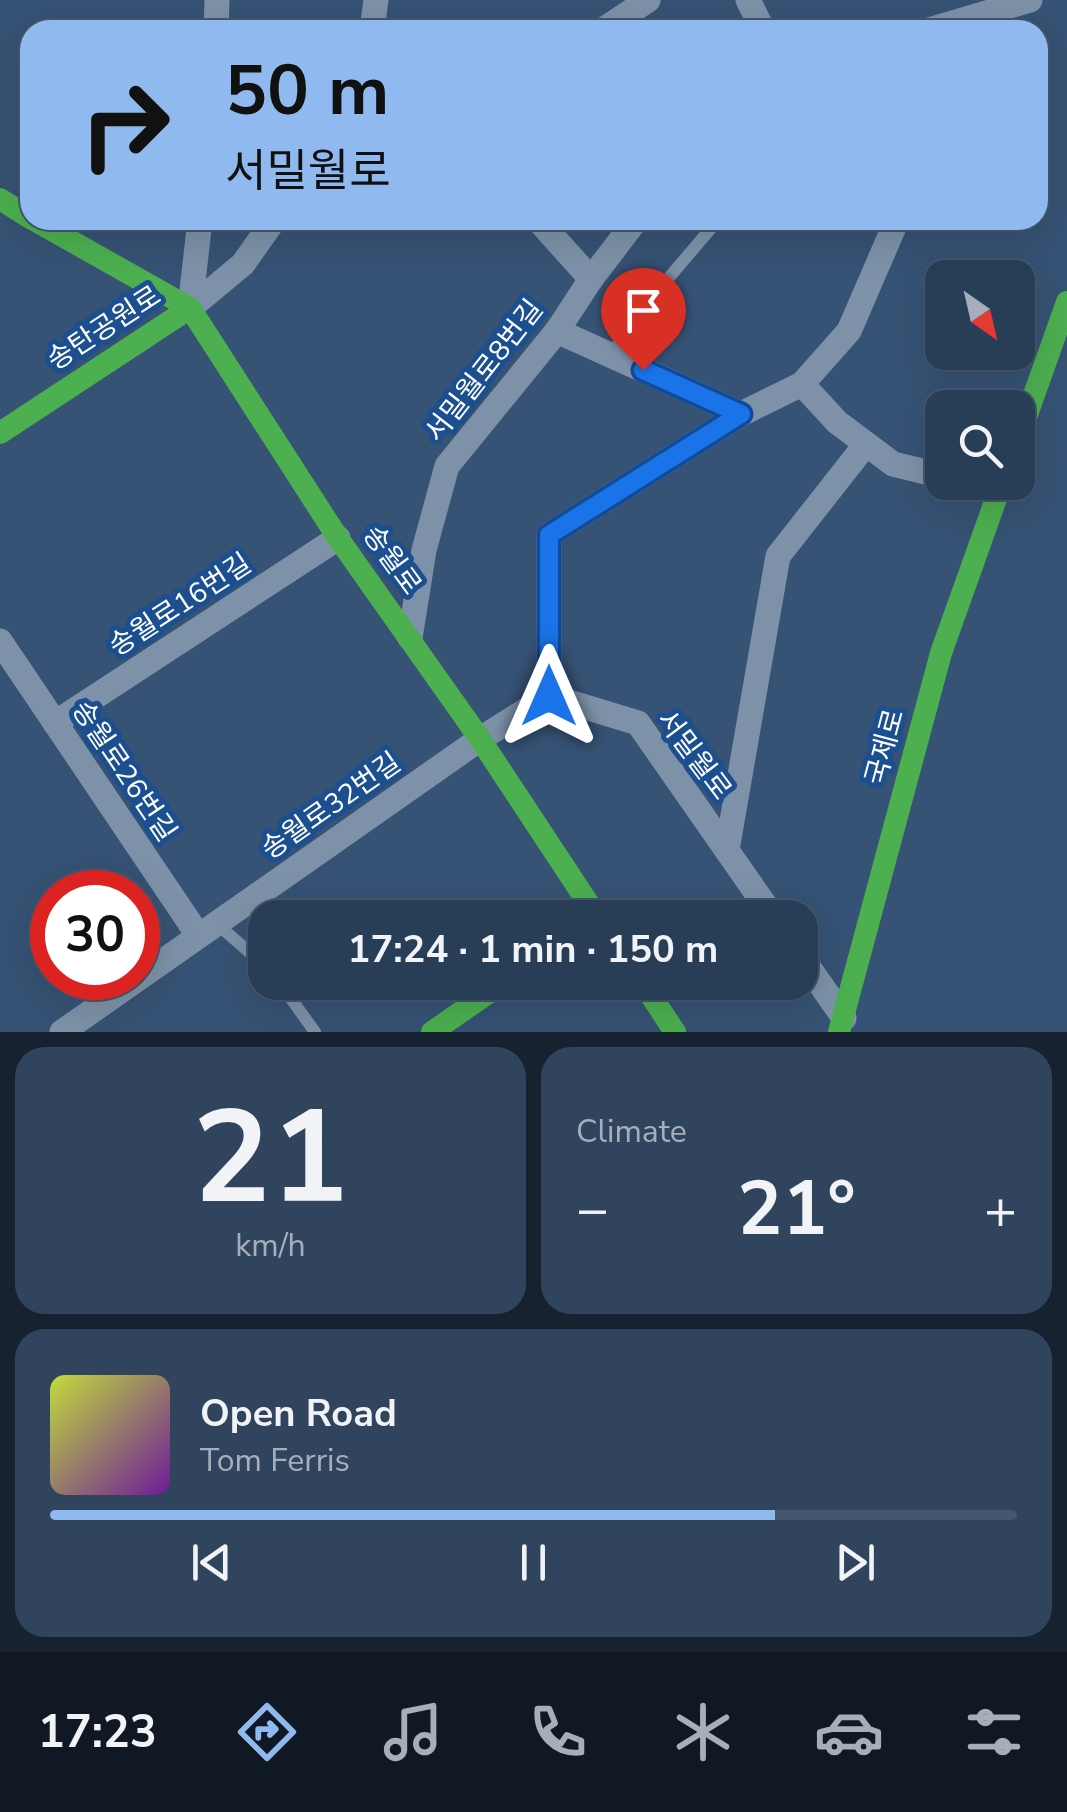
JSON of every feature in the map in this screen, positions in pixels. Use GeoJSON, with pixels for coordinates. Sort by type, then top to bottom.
{"type":"FeatureCollection","features":[{"type":"Feature","properties":{"kind":"street"},"geometry":{"type":"LineString","coordinates":[[617,20],[648,0]]}},
{"type":"Feature","properties":{"kind":"street"},"geometry":{"type":"LineString","coordinates":[[976,20],[1030,0]]}},
{"type":"Feature","properties":{"kind":"street"},"geometry":{"type":"LineString","coordinates":[[52,230],[190,308]]}},
{"type":"Feature","properties":{"kind":"street"},"geometry":{"type":"LineString","coordinates":[[190,308],[199,230]]}},
{"type":"Feature","properties":{"kind":"street"},"geometry":{"type":"LineString","coordinates":[[190,308],[243,264],[267,230]]}},
{"type":"Feature","properties":{"kind":"street"},"geometry":{"type":"LineString","coordinates":[[547,230],[591,279]]}},
{"type":"Feature","properties":{"kind":"street","name":"서밀월로8번길"},"geometry":{"type":"LineString","coordinates":[[410,638],[424,550],[447,466],[557,331],[628,230]]}},
{"type":"Feature","properties":{"kind":"street"},"geometry":{"type":"LineString","coordinates":[[549,696],[549,535],[741,414],[802,384],[849,331],[893,230]]}},
{"type":"Feature","properties":{"kind":"street"},"geometry":{"type":"LineString","coordinates":[[1035,392],[1067,302]]}},
{"type":"Feature","properties":{"kind":"street","name":"송탄공원로"},"geometry":{"type":"LineString","coordinates":[[0,433],[190,308]]}},
{"type":"Feature","properties":{"kind":"street","name":"송월로"},"geometry":{"type":"LineString","coordinates":[[190,308],[338,538],[480,738],[587,900]]}},
{"type":"Feature","properties":{"kind":"street"},"geometry":{"type":"LineString","coordinates":[[557,331],[741,414]]}},
{"type":"Feature","properties":{"kind":"street"},"geometry":{"type":"LineString","coordinates":[[802,384],[837,422],[893,464],[925,472]]}},
{"type":"Feature","properties":{"kind":"street"},"geometry":{"type":"LineString","coordinates":[[727,850],[778,556],[866,444]]}},
{"type":"Feature","properties":{"kind":"street","name":"국제로"},"geometry":{"type":"LineString","coordinates":[[842,1025],[941,653],[996,500]]}},
{"type":"Feature","properties":{"kind":"street","name":"송월로16번길"},"geometry":{"type":"LineString","coordinates":[[56,724],[338,538]]}},
{"type":"Feature","properties":{"kind":"street","name":"송월로26번길"},"geometry":{"type":"LineString","coordinates":[[0,641],[207,929]]}},
{"type":"Feature","properties":{"kind":"street","name":"송월로32번길"},"geometry":{"type":"LineString","coordinates":[[62,1032],[480,738],[549,696]]}},
{"type":"Feature","properties":{"kind":"street","name":"서밀월로"},"geometry":{"type":"LineString","coordinates":[[549,696],[638,723],[762,900]]}},
{"type":"Feature","properties":{"kind":"street"},"geometry":{"type":"LineString","coordinates":[[818,985],[842,1025]]}},
{"type":"Feature","properties":{"kind":"street"},"geometry":{"type":"LineString","coordinates":[[432,1032],[478,1000]]}},
{"type":"Feature","properties":{"kind":"street"},"geometry":{"type":"LineString","coordinates":[[654,1000],[676,1032]]}},
{"type":"Feature","properties":{"kind":"lane"},"geometry":{"type":"LineString","coordinates":[[610,355],[709,230]]}},
{"type":"Feature","properties":{"kind":"lane"},"geometry":{"type":"LineString","coordinates":[[207,929],[248,955]]}},
{"type":"Feature","properties":{"kind":"lane"},"geometry":{"type":"LineString","coordinates":[[292,1000],[315,1032]]}},
{"type":"Feature","properties":{"kind":"traffic: fast"},"geometry":{"type":"LineString","coordinates":[[0,199],[20,212]]}},
{"type":"Feature","properties":{"kind":"traffic: fast"},"geometry":{"type":"LineString","coordinates":[[52,230],[190,308],[338,538],[480,739],[586,900]]}},
{"type":"Feature","properties":{"kind":"traffic: fast"},"geometry":{"type":"LineString","coordinates":[[1035,392],[1067,302]]}},
{"type":"Feature","properties":{"kind":"traffic: fast"},"geometry":{"type":"LineString","coordinates":[[0,433],[190,308]]}},
{"type":"Feature","properties":{"kind":"traffic: fast"},"geometry":{"type":"LineString","coordinates":[[839,1032],[941,653],[996,500]]}},
{"type":"Feature","properties":{"kind":"traffic: fast"},"geometry":{"type":"LineString","coordinates":[[432,1032],[478,1000]]}},
{"type":"Feature","properties":{"kind":"traffic: fast"},"geometry":{"type":"LineString","coordinates":[[654,1000],[675,1032]]}},
{"type":"Feature","properties":{"kind":"route"},"geometry":{"type":"LineString","coordinates":[[549,696],[549,535],[741,414],[643,370]]}}]}
